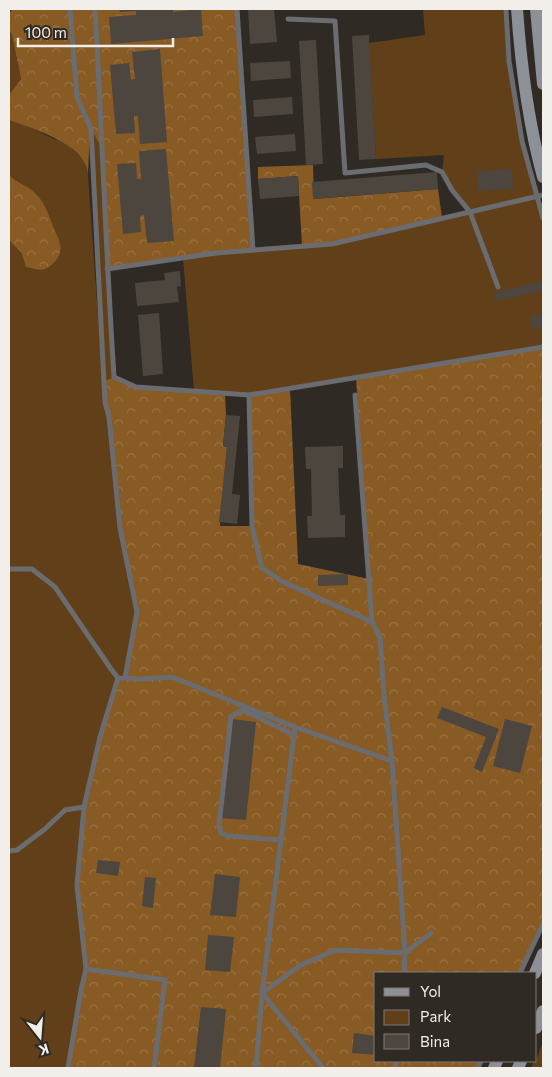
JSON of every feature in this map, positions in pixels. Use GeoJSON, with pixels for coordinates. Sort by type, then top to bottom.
{"type":"FeatureCollection","features":[{"type":"Feature","properties":{"kind":"main road"},"geometry":{"type":"LineString","coordinates":[[518,9],[526,96],[534,145],[543,177]]}},
{"type":"Feature","properties":{"kind":"main road"},"geometry":{"type":"LineString","coordinates":[[536,9],[543,84]]}},
{"type":"Feature","properties":{"kind":"main road"},"geometry":{"type":"LineString","coordinates":[[535,972],[543,954]]}},
{"type":"Feature","properties":{"kind":"main road"},"geometry":{"type":"LineString","coordinates":[[537,1026],[543,1011]]}},
{"type":"Feature","properties":{"kind":"lane"},"geometry":{"type":"LineString","coordinates":[[70,9],[77,96],[92,129],[105,402],[109,417],[120,528],[137,612],[125,678]]}},
{"type":"Feature","properties":{"kind":"lane"},"geometry":{"type":"LineString","coordinates":[[95,9],[114,377],[136,387],[249,395],[543,346]]}},
{"type":"Feature","properties":{"kind":"lane"},"geometry":{"type":"LineString","coordinates":[[237,9],[253,250]]}},
{"type":"Feature","properties":{"kind":"lane"},"geometry":{"type":"LineString","coordinates":[[506,9],[509,60],[520,132],[540,195],[543,218]]}},
{"type":"Feature","properties":{"kind":"lane"},"geometry":{"type":"LineString","coordinates":[[288,19],[335,21],[345,174],[426,165],[442,172],[452,190],[470,212],[498,287]]}},
{"type":"Feature","properties":{"kind":"lane"},"geometry":{"type":"LineString","coordinates":[[107,269],[216,253],[332,244],[540,195]]}},
{"type":"Feature","properties":{"kind":"lane"},"geometry":{"type":"LineString","coordinates":[[249,395],[252,526],[262,568],[283,582],[372,622]]}},
{"type":"Feature","properties":{"kind":"lane"},"geometry":{"type":"LineString","coordinates":[[355,395],[372,622],[380,637],[384,696],[392,761],[405,953],[404,972]]}},
{"type":"Feature","properties":{"kind":"lane"},"geometry":{"type":"LineString","coordinates":[[9,569],[32,569],[55,587],[118,678],[172,677],[295,727],[392,761]]}},
{"type":"Feature","properties":{"kind":"lane"},"geometry":{"type":"LineString","coordinates":[[68,1068],[86,969],[78,885],[84,808],[100,737],[118,678]]}},
{"type":"Feature","properties":{"kind":"lane"},"geometry":{"type":"LineString","coordinates":[[281,840],[228,836],[221,833],[219,826],[231,716],[243,710],[294,735]]}},
{"type":"Feature","properties":{"kind":"lane"},"geometry":{"type":"LineString","coordinates":[[256,1068],[262,993],[295,727]]}},
{"type":"Feature","properties":{"kind":"lane"},"geometry":{"type":"LineString","coordinates":[[9,851],[17,850],[45,830],[65,810],[84,808]]}},
{"type":"Feature","properties":{"kind":"lane"},"geometry":{"type":"LineString","coordinates":[[520,972],[543,924]]}},
{"type":"Feature","properties":{"kind":"lane"},"geometry":{"type":"LineString","coordinates":[[262,993],[301,965],[336,950],[405,953],[431,933]]}},
{"type":"Feature","properties":{"kind":"lane"},"geometry":{"type":"LineString","coordinates":[[86,969],[165,980],[154,1068]]}},
{"type":"Feature","properties":{"kind":"lane"},"geometry":{"type":"LineString","coordinates":[[262,993],[323,1068]]}},
{"type":"Feature","properties":{"kind":"green space"},"geometry":{"type":"Polygon","coordinates":[[[12,9],[237,9],[253,250],[107,269],[103,151],[90,127],[88,175],[84,162],[70,147],[49,136],[9,120],[9,95],[21,79],[12,35],[8,25],[12,9]]]}},
{"type":"Feature","properties":{"kind":"green space"},"geometry":{"type":"Polygon","coordinates":[[[423,9],[506,9],[509,61],[522,141],[543,218],[543,347],[249,395],[194,391],[183,258],[332,244],[470,212],[452,190],[442,172],[444,155],[376,159],[369,43],[425,35],[423,9]]]}},
{"type":"Feature","properties":{"kind":"green space"},"geometry":{"type":"Polygon","coordinates":[[[9,30],[12,35],[21,79],[9,95],[9,30]]]}},
{"type":"Feature","properties":{"kind":"green space"},"geometry":{"type":"Polygon","coordinates":[[[9,120],[67,143],[84,160],[88,175],[101,359],[91,129],[103,151],[107,269],[137,612],[86,969],[68,1068],[9,1068],[9,240],[22,254],[54,230],[49,215],[36,193],[27,189],[9,175],[9,120]]]}},
{"type":"Feature","properties":{"kind":"green space"},"geometry":{"type":"Polygon","coordinates":[[[313,165],[314,199],[438,189],[442,218],[332,244],[302,246],[298,176],[258,179],[258,167],[313,165]]]}},
{"type":"Feature","properties":{"kind":"green space"},"geometry":{"type":"Polygon","coordinates":[[[9,175],[35,192],[40,198],[59,240],[61,248],[59,255],[52,265],[45,269],[38,270],[26,267],[22,254],[9,240],[9,175]]]}},
{"type":"Feature","properties":{"kind":"green space"},"geometry":{"type":"Polygon","coordinates":[[[543,347],[543,924],[520,972],[374,972],[374,1062],[481,1062],[478,1068],[68,1068],[86,969],[77,885],[84,807],[100,737],[118,678],[124,678],[137,612],[120,528],[103,382],[114,377],[136,387],[225,393],[226,415],[223,446],[227,447],[220,526],[251,526],[249,395],[290,389],[298,564],[369,579],[356,378],[543,347]]]}},
{"type":"Feature","properties":{"kind":"green space"},"geometry":{"type":"Polygon","coordinates":[[[543,1041],[543,1068],[531,1068],[534,1062],[537,1062],[543,1041]]]}},
{"type":"Feature","properties":{"kind":"building"},"geometry":{"type":"Polygon","coordinates":[[[119,9],[173,9],[173,12],[201,9],[203,36],[111,44],[109,17],[136,15],[136,11],[120,12],[119,9]]]}},
{"type":"Feature","properties":{"kind":"building"},"geometry":{"type":"Polygon","coordinates":[[[248,9],[274,9],[277,42],[250,44],[248,9]]]}},
{"type":"Feature","properties":{"kind":"building"},"geometry":{"type":"Polygon","coordinates":[[[369,35],[376,159],[359,160],[352,36],[369,35]]]}},
{"type":"Feature","properties":{"kind":"building"},"geometry":{"type":"Polygon","coordinates":[[[316,40],[323,164],[306,165],[299,41],[316,40]]]}},
{"type":"Feature","properties":{"kind":"building"},"geometry":{"type":"Polygon","coordinates":[[[160,49],[167,142],[140,144],[138,116],[134,116],[135,133],[116,134],[110,65],[129,63],[131,80],[135,79],[132,52],[160,49]]]}},
{"type":"Feature","properties":{"kind":"building"},"geometry":{"type":"Polygon","coordinates":[[[290,61],[291,78],[251,81],[250,63],[290,61]]]}},
{"type":"Feature","properties":{"kind":"building"},"geometry":{"type":"Polygon","coordinates":[[[292,97],[293,114],[254,117],[253,100],[292,97]]]}},
{"type":"Feature","properties":{"kind":"building"},"geometry":{"type":"Polygon","coordinates":[[[295,134],[296,151],[257,154],[255,137],[295,134]]]}},
{"type":"Feature","properties":{"kind":"building"},"geometry":{"type":"Polygon","coordinates":[[[166,149],[174,241],[147,243],[144,215],[140,216],[141,232],[123,234],[117,164],[136,163],[137,179],[141,179],[139,151],[166,149]]]}},
{"type":"Feature","properties":{"kind":"building"},"geometry":{"type":"Polygon","coordinates":[[[512,169],[513,189],[478,191],[477,171],[512,169]]]}},
{"type":"Feature","properties":{"kind":"building"},"geometry":{"type":"Polygon","coordinates":[[[437,172],[438,189],[313,199],[312,182],[437,172]]]}},
{"type":"Feature","properties":{"kind":"building"},"geometry":{"type":"Polygon","coordinates":[[[298,176],[299,196],[260,199],[258,179],[298,176]]]}},
{"type":"Feature","properties":{"kind":"building"},"geometry":{"type":"Polygon","coordinates":[[[180,271],[181,286],[177,287],[179,302],[137,306],[135,283],[165,280],[164,273],[180,271]]]}},
{"type":"Feature","properties":{"kind":"building"},"geometry":{"type":"Polygon","coordinates":[[[543,281],[543,290],[496,301],[494,293],[543,281]]]}},
{"type":"Feature","properties":{"kind":"building"},"geometry":{"type":"Polygon","coordinates":[[[159,313],[163,374],[143,376],[138,315],[159,313]]]}},
{"type":"Feature","properties":{"kind":"building"},"geometry":{"type":"Polygon","coordinates":[[[541,314],[543,327],[533,329],[530,317],[541,314]]]}},
{"type":"Feature","properties":{"kind":"building"},"geometry":{"type":"Polygon","coordinates":[[[226,415],[240,416],[232,494],[240,495],[237,524],[219,522],[227,447],[223,446],[226,415]]]}},
{"type":"Feature","properties":{"kind":"building"},"geometry":{"type":"Polygon","coordinates":[[[343,446],[343,468],[338,468],[340,515],[345,515],[345,537],[308,538],[307,516],[312,516],[311,469],[306,469],[305,447],[343,446]]]}},
{"type":"Feature","properties":{"kind":"building"},"geometry":{"type":"Polygon","coordinates":[[[348,574],[348,585],[318,586],[318,575],[348,574]]]}},
{"type":"Feature","properties":{"kind":"building"},"geometry":{"type":"Polygon","coordinates":[[[442,707],[499,729],[482,772],[474,768],[486,737],[437,718],[442,707]]]}},
{"type":"Feature","properties":{"kind":"building"},"geometry":{"type":"Polygon","coordinates":[[[231,719],[256,722],[246,820],[221,818],[231,719]]]}},
{"type":"Feature","properties":{"kind":"building"},"geometry":{"type":"Polygon","coordinates":[[[505,719],[532,726],[520,773],[493,766],[505,719]]]}},
{"type":"Feature","properties":{"kind":"building"},"geometry":{"type":"Polygon","coordinates":[[[98,860],[120,862],[118,876],[96,873],[98,860]]]}},
{"type":"Feature","properties":{"kind":"building"},"geometry":{"type":"Polygon","coordinates":[[[215,874],[240,877],[236,917],[210,915],[215,874]]]}},
{"type":"Feature","properties":{"kind":"building"},"geometry":{"type":"Polygon","coordinates":[[[145,877],[156,878],[153,908],[142,906],[145,877]]]}},
{"type":"Feature","properties":{"kind":"building"},"geometry":{"type":"Polygon","coordinates":[[[208,935],[234,937],[230,972],[205,970],[208,935]]]}},
{"type":"Feature","properties":{"kind":"building"},"geometry":{"type":"Polygon","coordinates":[[[201,1007],[226,1009],[220,1068],[194,1068],[201,1007]]]}},
{"type":"Feature","properties":{"kind":"building"},"geometry":{"type":"Polygon","coordinates":[[[354,1033],[374,1036],[374,1055],[352,1053],[354,1033]]]}}]}
